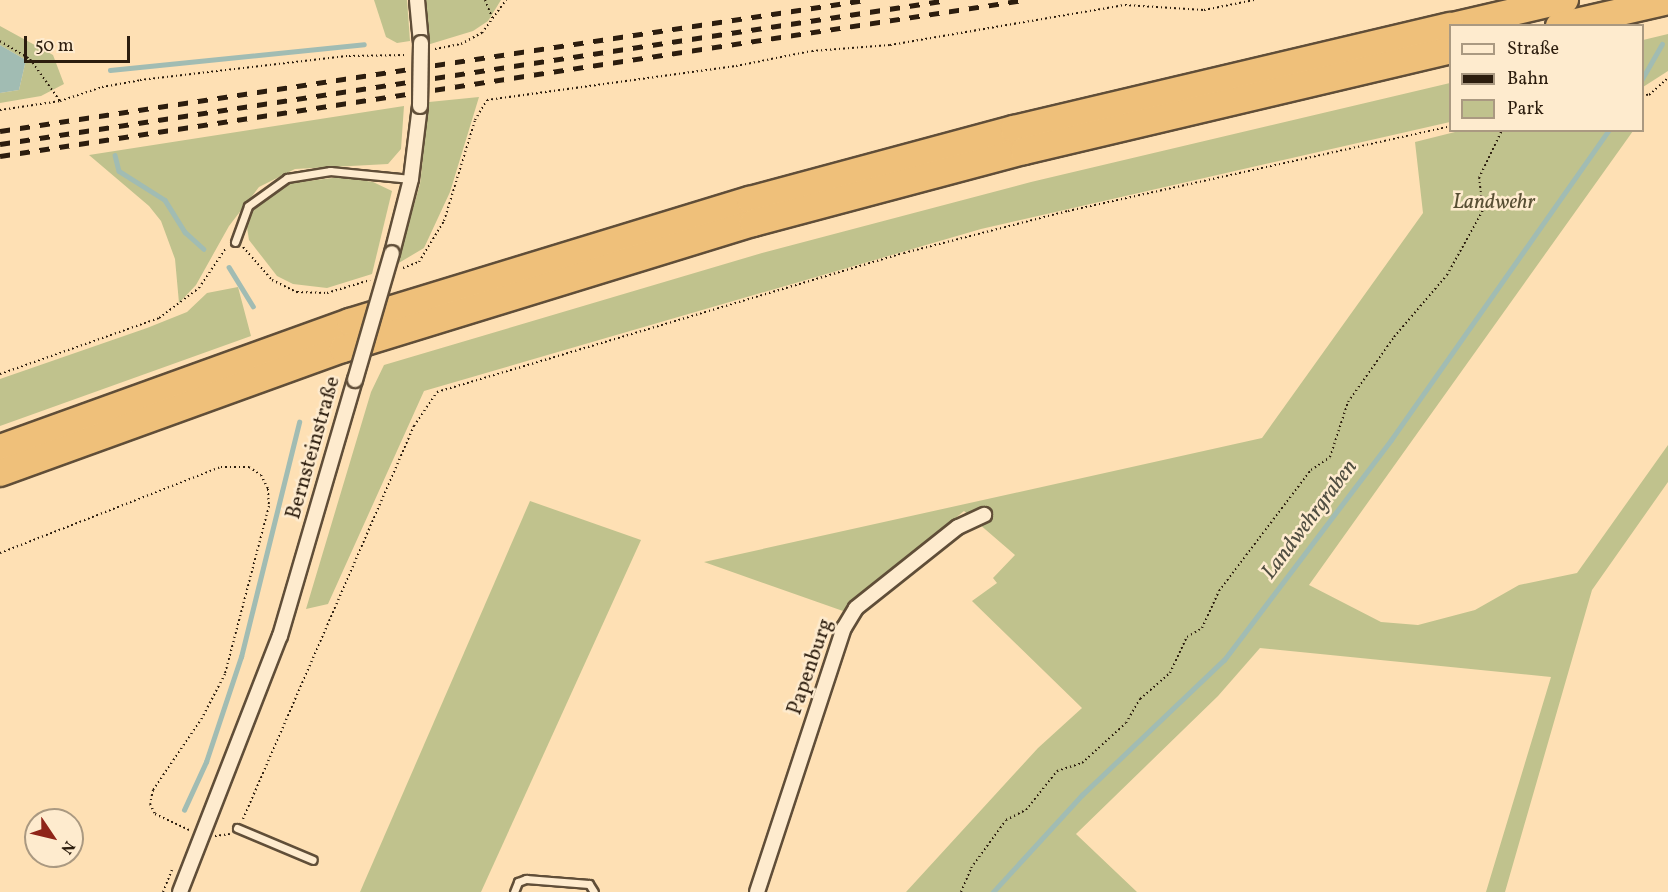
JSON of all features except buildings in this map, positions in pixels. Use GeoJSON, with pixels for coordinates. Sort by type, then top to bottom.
{"type":"FeatureCollection","features":[{"type":"Feature","properties":{"kind":"highway"},"geometry":{"type":"LineString","coordinates":[[1461,24],[1565,0]]}},
{"type":"Feature","properties":{"kind":"highway"},"geometry":{"type":"LineString","coordinates":[[1568,24],[1668,1]]}},
{"type":"Feature","properties":{"kind":"highway"},"geometry":{"type":"LineString","coordinates":[[0,448],[350,322],[694,216],[1014,129],[1449,27]]}},
{"type":"Feature","properties":{"kind":"highway"},"geometry":{"type":"LineString","coordinates":[[0,473],[354,346],[742,226],[1024,151],[1449,50]]}},
{"type":"Feature","properties":{"kind":"street","name":"Bernsteinstraße"},"geometry":{"type":"LineString","coordinates":[[180,892],[280,636],[392,253],[411,179],[420,106],[417,0]]}},
{"type":"Feature","properties":{"kind":"street","name":"Papenburg"},"geometry":{"type":"LineString","coordinates":[[757,892],[844,628],[856,608],[958,527],[984,515]]}},
{"type":"Feature","properties":{"kind":"lane"},"geometry":{"type":"LineString","coordinates":[[235,242],[248,206],[288,178],[330,171],[411,179]]}},
{"type":"Feature","properties":{"kind":"lane"},"geometry":{"type":"LineString","coordinates":[[237,828],[313,860]]}},
{"type":"Feature","properties":{"kind":"lane"},"geometry":{"type":"LineString","coordinates":[[514,892],[518,882],[526,879],[589,884],[594,892]]}},
{"type":"Feature","properties":{"kind":"path"},"geometry":{"type":"LineString","coordinates":[[485,0],[493,20]]}},
{"type":"Feature","properties":{"kind":"path"},"geometry":{"type":"LineString","coordinates":[[0,110],[60,101],[102,87],[140,80],[419,49],[472,39],[493,20],[506,0]]}},
{"type":"Feature","properties":{"kind":"path"},"geometry":{"type":"LineString","coordinates":[[395,271],[419,262],[433,242],[459,182],[476,120],[487,100],[736,66],[812,51],[890,45],[1125,5],[1204,10],[1254,0]]}},
{"type":"Feature","properties":{"kind":"path"},"geometry":{"type":"LineString","coordinates":[[0,41],[30,59],[60,101]]}},
{"type":"Feature","properties":{"kind":"path"},"geometry":{"type":"LineString","coordinates":[[1644,95],[1668,78]]}},
{"type":"Feature","properties":{"kind":"path"},"geometry":{"type":"LineString","coordinates":[[0,553],[221,467],[249,467],[261,475],[268,489],[269,506],[225,674],[202,718],[161,775],[150,804],[164,820],[204,834],[226,837],[237,828],[414,426],[437,392],[904,253],[1068,212],[1449,126]]}},
{"type":"Feature","properties":{"kind":"path"},"geometry":{"type":"LineString","coordinates":[[961,892],[971,868],[1006,820],[1026,810],[1057,771],[1082,762],[1126,723],[1140,699],[1170,673],[1187,637],[1202,628],[1219,591],[1311,470],[1330,457],[1348,402],[1394,337],[1447,275],[1483,210],[1479,178],[1501,132]]}},
{"type":"Feature","properties":{"kind":"path"},"geometry":{"type":"LineString","coordinates":[[0,374],[159,318],[191,297],[228,245],[235,242],[272,280],[297,292],[334,292],[373,279]]}},
{"type":"Feature","properties":{"kind":"green space"},"geometry":{"type":"Polygon","coordinates":[[[374,0],[407,0],[410,41],[397,43],[386,37],[374,0]]]}},
{"type":"Feature","properties":{"kind":"green space"},"geometry":{"type":"Polygon","coordinates":[[[425,0],[501,0],[488,21],[473,31],[427,45],[425,0]]]}},
{"type":"Feature","properties":{"kind":"green space"},"geometry":{"type":"Polygon","coordinates":[[[0,26],[53,55],[64,84],[41,96],[0,103],[0,93],[19,90],[26,60],[0,45],[0,26]]]}},
{"type":"Feature","properties":{"kind":"green space"},"geometry":{"type":"Polygon","coordinates":[[[1668,34],[1668,71],[1644,86],[1644,40],[1668,34]]]}},
{"type":"Feature","properties":{"kind":"green space"},"geometry":{"type":"Polygon","coordinates":[[[1449,83],[1449,122],[981,229],[424,391],[328,604],[306,609],[371,392],[384,365],[762,253],[1031,182],[1449,83]]]}},
{"type":"Feature","properties":{"kind":"green space"},"geometry":{"type":"Polygon","coordinates":[[[479,97],[450,192],[424,248],[397,264],[420,184],[429,102],[479,97]]]}},
{"type":"Feature","properties":{"kind":"green space"},"geometry":{"type":"Polygon","coordinates":[[[404,106],[401,149],[388,164],[295,169],[259,187],[229,226],[196,285],[179,303],[175,259],[161,221],[149,206],[89,155],[404,106]]]}},
{"type":"Feature","properties":{"kind":"green space","name":"Landwehr"},"geometry":{"type":"Polygon","coordinates":[[[1455,132],[1632,132],[1309,585],[1381,622],[1418,625],[1475,610],[1519,585],[1577,573],[1668,445],[1668,482],[1592,590],[1505,892],[1486,892],[1551,677],[1260,648],[1218,696],[1076,834],[1137,892],[906,892],[1038,748],[1082,708],[972,601],[997,583],[993,578],[1015,555],[964,511],[843,611],[704,562],[1262,438],[1423,213],[1415,142],[1455,132]]]}},
{"type":"Feature","properties":{"kind":"green space"},"geometry":{"type":"Polygon","coordinates":[[[341,177],[373,182],[392,191],[372,274],[327,288],[293,284],[277,276],[249,240],[246,221],[255,208],[273,191],[291,183],[341,177]]]}},
{"type":"Feature","properties":{"kind":"green space"},"geometry":{"type":"Polygon","coordinates":[[[238,287],[251,336],[0,426],[0,379],[187,312],[207,293],[238,287]]]}},
{"type":"Feature","properties":{"kind":"green space"},"geometry":{"type":"Polygon","coordinates":[[[530,501],[641,540],[481,892],[360,892],[530,501]]]}},
{"type":"Feature","properties":{"kind":"water"},"geometry":{"type":"Polygon","coordinates":[[[0,45],[26,60],[19,90],[0,93],[0,45]]]}},
{"type":"Feature","properties":{"kind":"waterway"},"geometry":{"type":"LineString","coordinates":[[110,70],[364,44]]}},
{"type":"Feature","properties":{"kind":"waterway","name":"Landwehrgraben"},"geometry":{"type":"LineString","coordinates":[[1644,76],[1662,44]]}},
{"type":"Feature","properties":{"kind":"waterway","name":"Landwehrgraben"},"geometry":{"type":"LineString","coordinates":[[993,892],[1082,795],[1224,660],[1391,440],[1608,132]]}},
{"type":"Feature","properties":{"kind":"waterway"},"geometry":{"type":"LineString","coordinates":[[115,155],[119,171],[165,200],[185,232],[204,249]]}},
{"type":"Feature","properties":{"kind":"waterway"},"geometry":{"type":"LineString","coordinates":[[229,267],[253,306]]}},
{"type":"Feature","properties":{"kind":"waterway"},"geometry":{"type":"LineString","coordinates":[[184,810],[206,762],[241,657],[299,422]]}},
{"type":"Feature","properties":{"kind":"railway"},"geometry":{"type":"LineString","coordinates":[[0,131],[865,0]]}},
{"type":"Feature","properties":{"kind":"railway"},"geometry":{"type":"LineString","coordinates":[[0,144],[948,0]]}},
{"type":"Feature","properties":{"kind":"railway"},"geometry":{"type":"LineString","coordinates":[[0,156],[1024,0]]}}]}
